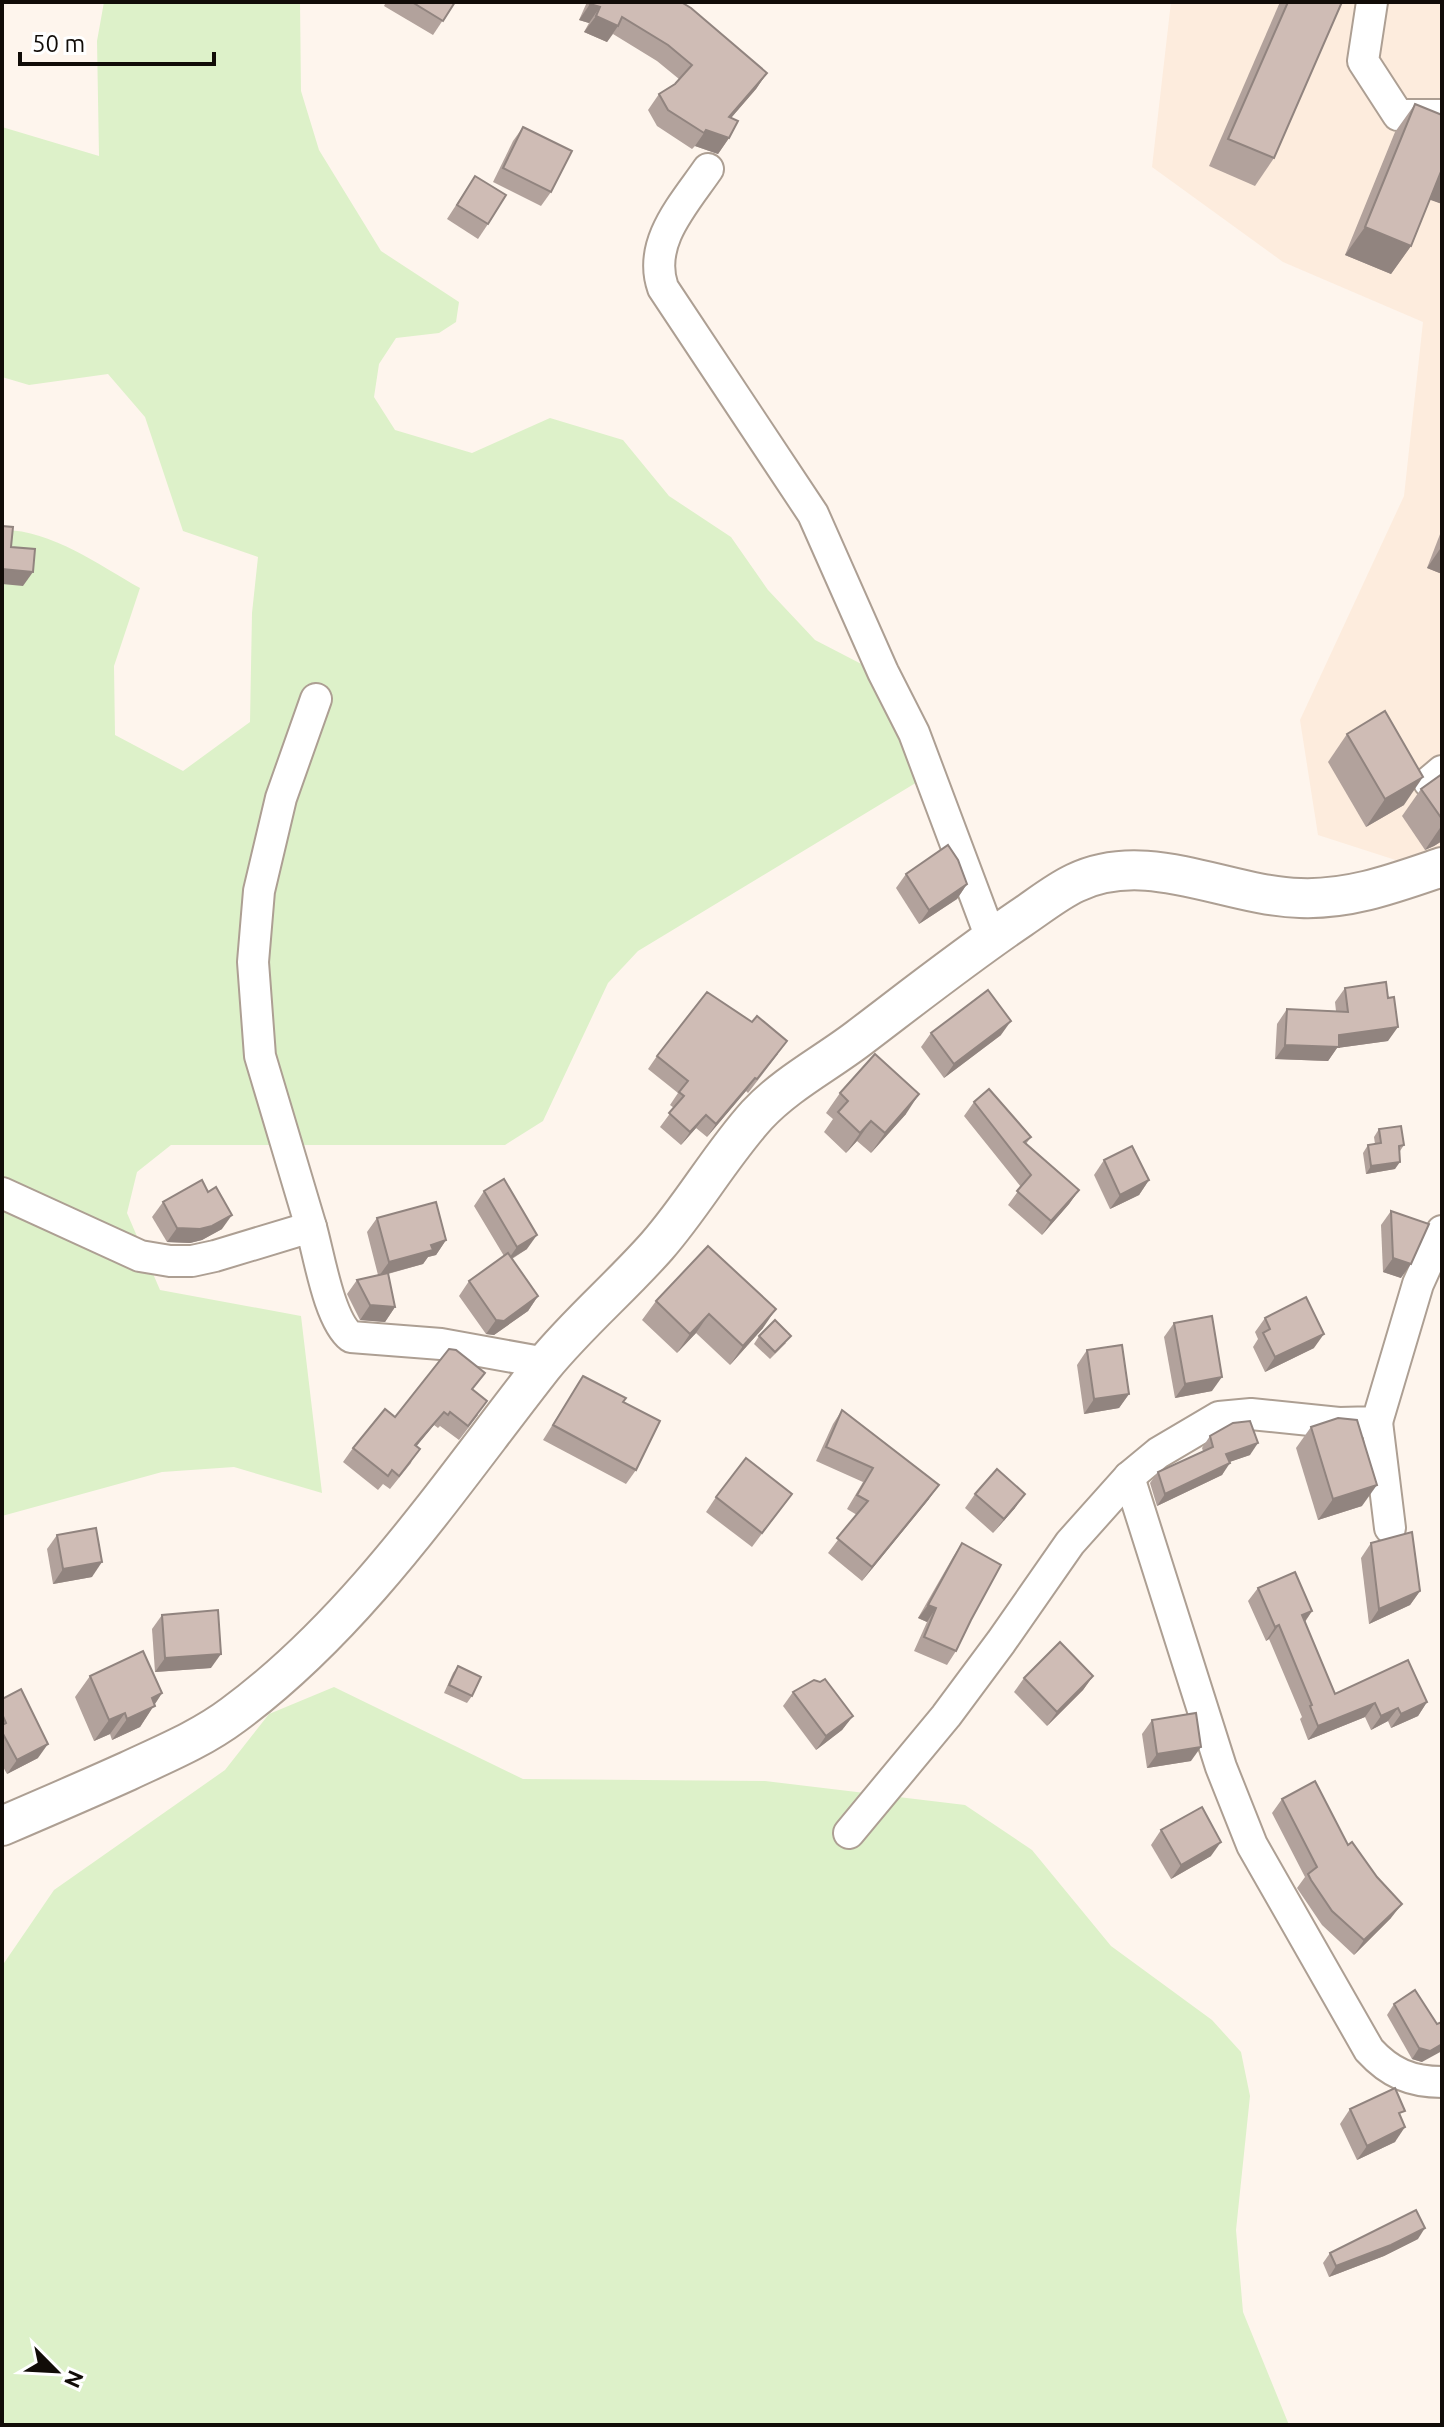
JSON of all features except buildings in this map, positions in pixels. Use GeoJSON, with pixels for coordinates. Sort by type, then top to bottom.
{"type":"FeatureCollection","features":[{"type":"Feature","properties":{"kind":"street"},"geometry":{"type":"LineString","coordinates":[[1372,2],[1363,61],[1398,115],[1442,115]]}},
{"type":"Feature","properties":{"kind":"street"},"geometry":{"type":"LineString","coordinates":[[708,169],[670,223],[661,247],[659,275],[663,288],[813,514],[883,672],[914,733],[991,938]]}},
{"type":"Feature","properties":{"kind":"street"},"geometry":{"type":"LineString","coordinates":[[316,699],[281,798],[259,891],[253,962],[260,1056],[331,1300],[343,1330],[351,1337],[441,1344],[546,1363]]}},
{"type":"Feature","properties":{"kind":"street"},"geometry":{"type":"LineString","coordinates":[[2,1826],[192,1741],[232,1716],[273,1682],[333,1625],[395,1558],[546,1363],[658,1245],[688,1210],[738,1138],[779,1094],[854,1042],[991,938],[1076,883],[1115,870],[1154,872],[1250,892],[1330,898],[1375,890],[1442,867]]}},
{"type":"Feature","properties":{"kind":"street"},"geometry":{"type":"LineString","coordinates":[[2,1193],[140,1256],[170,1261],[192,1261],[215,1256],[311,1227]]}},
{"type":"Feature","properties":{"kind":"street"},"geometry":{"type":"LineString","coordinates":[[1390,1528],[1377,1422],[1418,1284],[1442,1231]]}},
{"type":"Feature","properties":{"kind":"street"},"geometry":{"type":"LineString","coordinates":[[849,1833],[946,1716],[1070,1543],[1129,1477],[1158,1453],[1219,1417],[1251,1414],[1339,1423],[1377,1422]]}},
{"type":"Feature","properties":{"kind":"street"},"geometry":{"type":"LineString","coordinates":[[1129,1477],[1221,1767],[1252,1845],[1369,2050],[1383,2066],[1402,2076],[1424,2082],[1442,2082]]}},
{"type":"Feature","properties":{"kind":"shaded area"},"geometry":{"type":"Polygon","coordinates":[[[1171,2],[1442,2],[1442,849],[1411,865],[1318,835],[1300,720],[1404,496],[1423,322],[1283,262],[1152,167],[1171,2]]]}},
{"type":"Feature","properties":{"kind":"green space"},"geometry":{"type":"Polygon","coordinates":[[[104,2],[300,2],[301,91],[319,150],[381,251],[459,302],[456,322],[439,333],[396,338],[379,364],[374,397],[395,430],[472,453],[550,418],[623,440],[669,496],[731,537],[768,590],[815,640],[873,670],[899,702],[929,729],[942,767],[638,951],[608,983],[543,1121],[505,1145],[171,1145],[137,1172],[127,1213],[160,1290],[301,1316],[322,1493],[234,1467],[162,1472],[2,1516],[2,530],[38,535],[56,542],[140,588],[114,666],[115,735],[183,771],[250,722],[252,613],[258,557],[183,531],[145,417],[108,374],[29,385],[2,377],[2,127],[99,156],[97,41],[104,2]]]}},
{"type":"Feature","properties":{"kind":"green space"},"geometry":{"type":"Polygon","coordinates":[[[334,1687],[523,1779],[765,1781],[965,1805],[1032,1850],[1111,1946],[1212,2020],[1241,2052],[1250,2096],[1236,2230],[1243,2312],[1289,2425],[2,2425],[2,1966],[54,1890],[225,1770],[269,1714],[334,1687]]]}}]}
